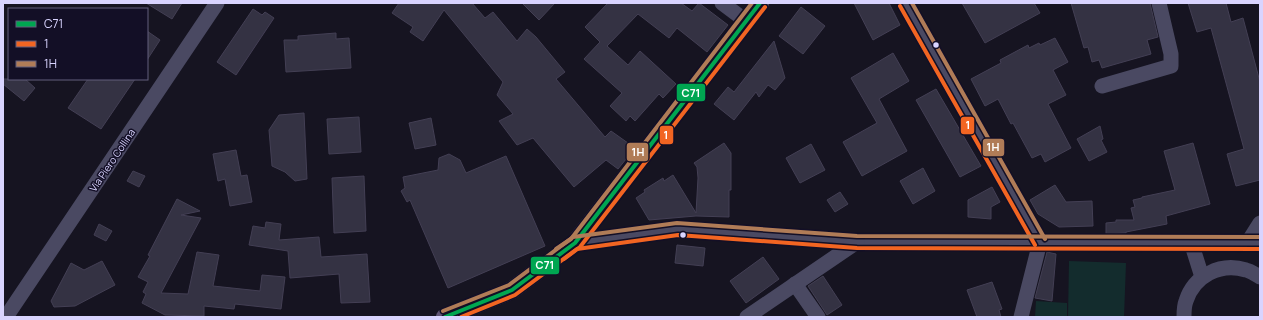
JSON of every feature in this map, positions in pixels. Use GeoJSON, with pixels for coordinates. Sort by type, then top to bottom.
{"type":"FeatureCollection","features":[{"type":"Feature","properties":{"kind":"main road"},"geometry":{"type":"LineString","coordinates":[[445,317],[512,290],[575,243],[760,3]]}},
{"type":"Feature","properties":{"kind":"street","name":"Via Piero Collina"},"geometry":{"type":"LineString","coordinates":[[6,317],[217,3]]}},
{"type":"Feature","properties":{"kind":"street"},"geometry":{"type":"LineString","coordinates":[[722,3],[746,21]]}},
{"type":"Feature","properties":{"kind":"street"},"geometry":{"type":"LineString","coordinates":[[905,3],[1040,242],[1021,317]]}},
{"type":"Feature","properties":{"kind":"street"},"geometry":{"type":"LineString","coordinates":[[1102,86],[1171,66],[1171,54],[1159,3]]}},
{"type":"Feature","properties":{"kind":"street"},"geometry":{"type":"LineString","coordinates":[[575,243],[678,229],[857,242],[1254,242],[1260,223]]}},
{"type":"Feature","properties":{"kind":"street"},"geometry":{"type":"LineString","coordinates":[[747,317],[857,242]]}},
{"type":"Feature","properties":{"kind":"street"},"geometry":{"type":"LineString","coordinates":[[1192,242],[1202,277]]}},
{"type":"Feature","properties":{"kind":"street"},"geometry":{"type":"LineString","coordinates":[[1184,317],[1185,303],[1191,288],[1202,277],[1216,269],[1232,267],[1247,270],[1260,277]]}},
{"type":"Feature","properties":{"kind":"street"},"geometry":{"type":"LineString","coordinates":[[795,284],[818,317]]}},
{"type":"Feature","properties":{"kind":"green space"},"geometry":{"type":"Polygon","coordinates":[[[1069,261],[1126,263],[1124,317],[1068,317],[1069,261]]]}},
{"type":"Feature","properties":{"kind":"green space"},"geometry":{"type":"Polygon","coordinates":[[[1036,301],[1067,303],[1067,317],[1035,317],[1036,301]]]}},
{"type":"Feature","properties":{"kind":"building"},"geometry":{"type":"Polygon","coordinates":[[[146,3],[182,3],[172,19],[146,3]]]}},
{"type":"Feature","properties":{"kind":"building"},"geometry":{"type":"Polygon","coordinates":[[[399,3],[472,3],[485,18],[493,12],[517,41],[527,29],[536,37],[565,72],[556,79],[605,137],[611,131],[635,148],[618,169],[606,160],[574,187],[533,138],[517,145],[499,121],[513,114],[497,95],[503,82],[444,10],[423,41],[410,32],[413,27],[392,13],[399,3]]]}},
{"type":"Feature","properties":{"kind":"building"},"geometry":{"type":"Polygon","coordinates":[[[522,3],[555,3],[539,20],[522,3]]]}},
{"type":"Feature","properties":{"kind":"building"},"geometry":{"type":"Polygon","coordinates":[[[608,3],[681,3],[692,11],[699,3],[728,25],[707,52],[677,28],[669,38],[638,14],[607,46],[628,65],[640,51],[676,84],[663,98],[659,94],[635,121],[630,116],[626,121],[610,106],[622,93],[584,59],[600,42],[585,27],[608,3]]]}},
{"type":"Feature","properties":{"kind":"building"},"geometry":{"type":"Polygon","coordinates":[[[854,3],[889,3],[900,25],[873,40],[854,3]]]}},
{"type":"Feature","properties":{"kind":"building"},"geometry":{"type":"Polygon","coordinates":[[[962,3],[1034,3],[1040,13],[985,43],[962,3]]]}},
{"type":"Feature","properties":{"kind":"building"},"geometry":{"type":"Polygon","coordinates":[[[1071,3],[1150,3],[1158,37],[1147,40],[1151,54],[1102,68],[1099,60],[1092,62],[1088,47],[1084,48],[1071,3]]]}},
{"type":"Feature","properties":{"kind":"building"},"geometry":{"type":"Polygon","coordinates":[[[1188,3],[1226,3],[1231,22],[1243,18],[1260,82],[1260,180],[1236,186],[1227,154],[1244,149],[1211,28],[1197,32],[1188,3]]]}},
{"type":"Feature","properties":{"kind":"building"},"geometry":{"type":"Polygon","coordinates":[[[801,7],[825,26],[803,54],[779,36],[801,7]]]}},
{"type":"Feature","properties":{"kind":"building"},"geometry":{"type":"Polygon","coordinates":[[[253,9],[262,15],[265,12],[274,18],[236,75],[217,62],[253,9]]]}},
{"type":"Feature","properties":{"kind":"building"},"geometry":{"type":"Polygon","coordinates":[[[148,32],[160,40],[148,58],[148,32]]]}},
{"type":"Feature","properties":{"kind":"building"},"geometry":{"type":"Polygon","coordinates":[[[336,33],[336,39],[349,38],[351,68],[286,72],[284,40],[298,40],[298,36],[336,33]]]}},
{"type":"Feature","properties":{"kind":"building"},"geometry":{"type":"Polygon","coordinates":[[[1055,38],[1068,62],[1053,70],[1066,95],[1048,104],[1071,148],[1045,162],[1041,154],[1032,158],[1013,123],[1011,124],[998,99],[985,106],[971,79],[1001,63],[1000,60],[1028,45],[1029,48],[1055,38]]]}},
{"type":"Feature","properties":{"kind":"building"},"geometry":{"type":"Polygon","coordinates":[[[774,41],[785,78],[775,90],[768,85],[759,97],[756,92],[734,120],[714,104],[728,87],[734,92],[774,41]]]}},
{"type":"Feature","properties":{"kind":"building"},"geometry":{"type":"Polygon","coordinates":[[[893,53],[909,81],[879,99],[907,151],[862,176],[843,142],[877,123],[851,78],[893,53]]]}},
{"type":"Feature","properties":{"kind":"building"},"geometry":{"type":"Polygon","coordinates":[[[3,79],[26,80],[35,88],[24,101],[3,84],[3,79]]]}},
{"type":"Feature","properties":{"kind":"building"},"geometry":{"type":"Polygon","coordinates":[[[87,80],[134,80],[101,129],[68,108],[87,80]]]}},
{"type":"Feature","properties":{"kind":"building"},"geometry":{"type":"Polygon","coordinates":[[[936,89],[981,166],[960,177],[916,100],[936,89]]]}},
{"type":"Feature","properties":{"kind":"building"},"geometry":{"type":"Polygon","coordinates":[[[304,113],[307,179],[295,181],[285,172],[272,166],[269,130],[279,115],[304,113]]]}},
{"type":"Feature","properties":{"kind":"building"},"geometry":{"type":"Polygon","coordinates":[[[359,117],[361,152],[329,154],[327,119],[359,117]]]}},
{"type":"Feature","properties":{"kind":"building"},"geometry":{"type":"Polygon","coordinates":[[[431,118],[436,145],[415,149],[409,123],[431,118]]]}},
{"type":"Feature","properties":{"kind":"building"},"geometry":{"type":"Polygon","coordinates":[[[1100,126],[1103,139],[1101,140],[1107,152],[1089,161],[1077,139],[1100,126]]]}},
{"type":"Feature","properties":{"kind":"building"},"geometry":{"type":"Polygon","coordinates":[[[724,143],[731,153],[729,217],[696,216],[649,220],[636,198],[645,192],[644,190],[663,178],[664,181],[673,175],[696,213],[698,178],[697,167],[694,163],[724,143]]]}},
{"type":"Feature","properties":{"kind":"building"},"geometry":{"type":"Polygon","coordinates":[[[1193,143],[1210,204],[1166,216],[1167,224],[1126,233],[1106,234],[1106,223],[1116,222],[1116,220],[1134,220],[1131,208],[1135,207],[1133,200],[1175,190],[1164,151],[1193,143]]]}},
{"type":"Feature","properties":{"kind":"building"},"geometry":{"type":"Polygon","coordinates":[[[811,144],[825,170],[800,183],[786,158],[811,144]]]}},
{"type":"Feature","properties":{"kind":"building"},"geometry":{"type":"Polygon","coordinates":[[[236,150],[241,176],[247,175],[252,202],[230,206],[225,179],[218,181],[213,154],[236,150]]]}},
{"type":"Feature","properties":{"kind":"building"},"geometry":{"type":"Polygon","coordinates":[[[449,154],[460,160],[466,173],[506,156],[545,246],[448,288],[410,200],[407,202],[401,191],[405,188],[403,177],[438,170],[439,158],[449,154]]]}},
{"type":"Feature","properties":{"kind":"building"},"geometry":{"type":"Polygon","coordinates":[[[923,168],[935,191],[913,204],[900,181],[923,168]]]}},
{"type":"Feature","properties":{"kind":"building"},"geometry":{"type":"Polygon","coordinates":[[[133,171],[145,176],[139,187],[127,181],[133,171]]]}},
{"type":"Feature","properties":{"kind":"building"},"geometry":{"type":"Polygon","coordinates":[[[364,176],[366,231],[334,233],[332,178],[364,176]]]}},
{"type":"Feature","properties":{"kind":"building"},"geometry":{"type":"Polygon","coordinates":[[[1055,185],[1066,202],[1092,201],[1093,226],[1059,227],[1038,214],[1030,200],[1055,185]]]}},
{"type":"Feature","properties":{"kind":"building"},"geometry":{"type":"Polygon","coordinates":[[[992,187],[1000,202],[991,207],[991,219],[968,217],[968,200],[992,187]]]}},
{"type":"Feature","properties":{"kind":"building"},"geometry":{"type":"Polygon","coordinates":[[[840,192],[848,204],[835,212],[827,200],[840,192]]]}},
{"type":"Feature","properties":{"kind":"building"},"geometry":{"type":"Polygon","coordinates":[[[177,199],[200,211],[181,215],[201,218],[161,293],[188,294],[197,252],[219,255],[213,286],[260,291],[262,275],[285,277],[281,309],[235,304],[234,309],[204,306],[204,316],[165,315],[142,303],[146,294],[143,292],[148,282],[138,277],[150,256],[148,255],[177,199]]]}},
{"type":"Feature","properties":{"kind":"building"},"geometry":{"type":"Polygon","coordinates":[[[266,222],[281,224],[279,240],[319,237],[321,257],[367,254],[370,302],[341,303],[339,274],[290,278],[288,251],[249,245],[253,226],[265,228],[266,222]]]}},
{"type":"Feature","properties":{"kind":"building"},"geometry":{"type":"Polygon","coordinates":[[[99,224],[112,231],[106,241],[94,235],[99,224]]]}},
{"type":"Feature","properties":{"kind":"building"},"geometry":{"type":"Polygon","coordinates":[[[677,245],[705,248],[703,266],[675,263],[677,245]]]}},
{"type":"Feature","properties":{"kind":"building"},"geometry":{"type":"Polygon","coordinates":[[[1047,252],[1056,254],[1052,301],[1035,298],[1047,252]]]}},
{"type":"Feature","properties":{"kind":"building"},"geometry":{"type":"Polygon","coordinates":[[[763,257],[779,279],[746,303],[730,281],[763,257]]]}},
{"type":"Feature","properties":{"kind":"building"},"geometry":{"type":"Polygon","coordinates":[[[102,261],[115,285],[75,306],[54,307],[51,301],[71,263],[84,270],[102,261]]]}},
{"type":"Feature","properties":{"kind":"building"},"geometry":{"type":"Polygon","coordinates":[[[823,276],[842,305],[827,315],[808,286],[823,276]]]}},
{"type":"Feature","properties":{"kind":"building"},"geometry":{"type":"Polygon","coordinates":[[[992,282],[1002,309],[999,310],[1001,317],[977,317],[967,290],[992,282]]]}},
{"type":"Feature","properties":{"kind":"transit line","name":"1H"},"geometry":{"type":"LineString","coordinates":[[556,249],[571,239],[752,3]]}},
{"type":"Feature","properties":{"kind":"transit line","name":"C71"},"geometry":{"type":"LineString","coordinates":[[445,317],[512,290],[575,243],[760,3]]}},
{"type":"Feature","properties":{"kind":"transit line","name":"1H"},"geometry":{"type":"LineString","coordinates":[[912,3],[1045,239]]}},
{"type":"Feature","properties":{"kind":"transit line","name":"1"},"geometry":{"type":"LineString","coordinates":[[900,6],[1035,245]]}},
{"type":"Feature","properties":{"kind":"transit line","name":"1"},"geometry":{"type":"LineString","coordinates":[[564,259],[580,247],[765,7]]}},
{"type":"Feature","properties":{"kind":"transit line","name":"1H"},"geometry":{"type":"LineString","coordinates":[[443,311],[509,285],[573,237],[677,223],[857,236],[1260,237]]}},
{"type":"Feature","properties":{"kind":"transit line","name":"1"},"geometry":{"type":"LineString","coordinates":[[461,317],[515,295],[577,249],[678,235],[857,248],[1260,249]]}}]}
